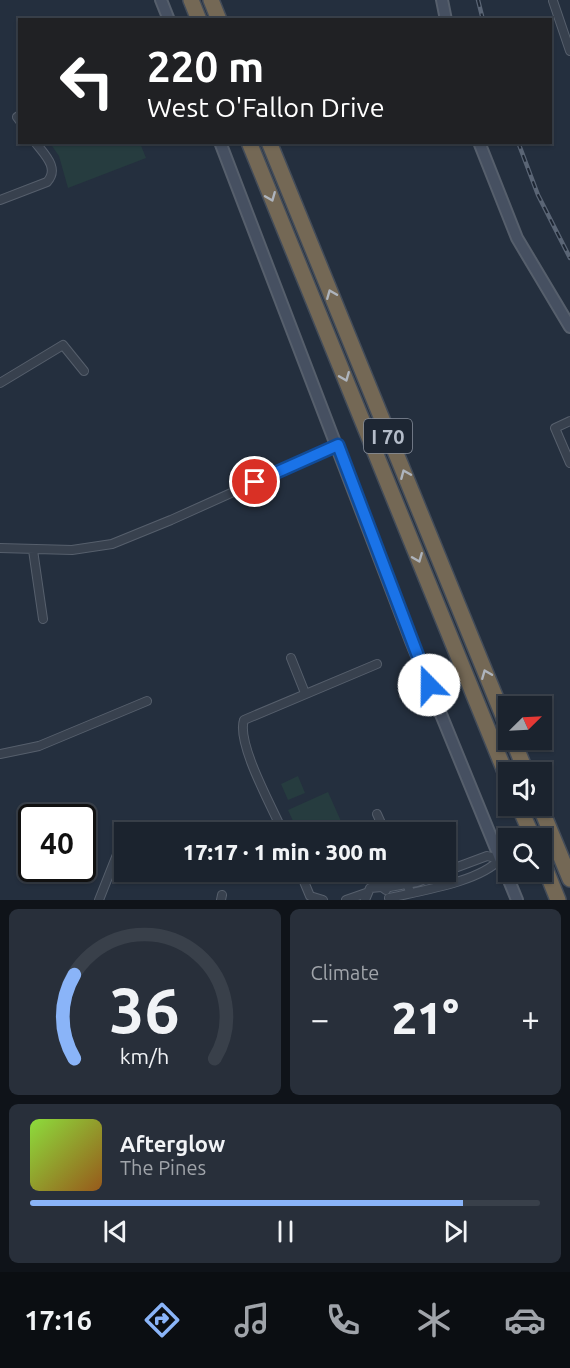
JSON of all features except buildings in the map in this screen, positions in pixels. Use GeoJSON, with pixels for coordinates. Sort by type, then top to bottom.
{"type":"FeatureCollection","features":[{"type":"Feature","properties":{"kind":"highway"},"geometry":{"type":"LineString","coordinates":[[191,0],[198,18]]}},
{"type":"Feature","properties":{"kind":"highway"},"geometry":{"type":"LineString","coordinates":[[211,0],[218,18]]}},
{"type":"Feature","properties":{"kind":"highway","name":"I 70"},"geometry":{"type":"LineString","coordinates":[[250,144],[501,762]]}},
{"type":"Feature","properties":{"kind":"highway","name":"I 70"},"geometry":{"type":"LineString","coordinates":[[270,144],[498,703]]}},
{"type":"Feature","properties":{"kind":"highway"},"geometry":{"type":"LineString","coordinates":[[544,816],[570,879]]}},
{"type":"Feature","properties":{"kind":"highway"},"geometry":{"type":"LineString","coordinates":[[551,882],[558,900]]}},
{"type":"Feature","properties":{"kind":"street"},"geometry":{"type":"LineString","coordinates":[[161,0],[168,18]]}},
{"type":"Feature","properties":{"kind":"street"},"geometry":{"type":"LineString","coordinates":[[442,0],[446,18]]}},
{"type":"Feature","properties":{"kind":"street"},"geometry":{"type":"LineString","coordinates":[[553,1],[570,51]]}},
{"type":"Feature","properties":{"kind":"street"},"geometry":{"type":"LineString","coordinates":[[0,200],[47,182],[51,177],[53,170],[51,163],[37,144]]}},
{"type":"Feature","properties":{"kind":"street"},"geometry":{"type":"LineString","coordinates":[[221,144],[338,445],[411,641],[498,854]]}},
{"type":"Feature","properties":{"kind":"street"},"geometry":{"type":"LineString","coordinates":[[480,144],[518,238],[570,327]]}},
{"type":"Feature","properties":{"kind":"street"},"geometry":{"type":"LineString","coordinates":[[0,383],[63,345],[84,371]]}},
{"type":"Feature","properties":{"kind":"street"},"geometry":{"type":"LineString","coordinates":[[570,421],[555,428],[570,464]]}},
{"type":"Feature","properties":{"kind":"street"},"geometry":{"type":"LineString","coordinates":[[0,548],[72,550],[112,544],[338,445]]}},
{"type":"Feature","properties":{"kind":"street"},"geometry":{"type":"LineString","coordinates":[[33,550],[43,619]]}},
{"type":"Feature","properties":{"kind":"street"},"geometry":{"type":"LineString","coordinates":[[291,658],[305,693]]}},
{"type":"Feature","properties":{"kind":"street"},"geometry":{"type":"LineString","coordinates":[[279,822],[245,744],[242,726],[244,720],[377,664]]}},
{"type":"Feature","properties":{"kind":"street"},"geometry":{"type":"LineString","coordinates":[[0,754],[39,746],[147,701]]}},
{"type":"Feature","properties":{"kind":"street"},"geometry":{"type":"LineString","coordinates":[[377,814],[381,822]]}},
{"type":"Feature","properties":{"kind":"street"},"geometry":{"type":"LineString","coordinates":[[346,900],[365,897],[374,886],[384,888],[407,884],[486,856],[498,859]]}},
{"type":"Feature","properties":{"kind":"street"},"geometry":{"type":"LineString","coordinates":[[99,900],[114,862]]}},
{"type":"Feature","properties":{"kind":"street"},"geometry":{"type":"LineString","coordinates":[[384,888],[389,899],[473,875],[493,868],[498,862]]}},
{"type":"Feature","properties":{"kind":"street"},"geometry":{"type":"LineString","coordinates":[[303,882],[307,898],[323,900]]}},
{"type":"Feature","properties":{"kind":"street"},"geometry":{"type":"LineString","coordinates":[[510,882],[517,900]]}},
{"type":"Feature","properties":{"kind":"street"},"geometry":{"type":"LineString","coordinates":[[407,884],[410,893]]}},
{"type":"Feature","properties":{"kind":"green space"},"geometry":{"type":"Polygon","coordinates":[[[51,144],[140,144],[146,158],[68,188],[59,156],[51,144]]]}},
{"type":"Feature","properties":{"kind":"green space"},"geometry":{"type":"Polygon","coordinates":[[[298,776],[305,793],[288,800],[281,784],[298,776]]]}},
{"type":"Feature","properties":{"kind":"green space"},"geometry":{"type":"Polygon","coordinates":[[[328,792],[341,822],[293,822],[288,810],[328,792]]]}},
{"type":"Feature","properties":{"kind":"railway"},"geometry":{"type":"LineString","coordinates":[[478,0],[482,18]]}},
{"type":"Feature","properties":{"kind":"railway"},"geometry":{"type":"LineString","coordinates":[[519,144],[538,195],[570,258]]}},
{"type":"Feature","properties":{"kind":"route"},"geometry":{"type":"LineString","coordinates":[[255,482],[338,445],[429,685]]}}]}
